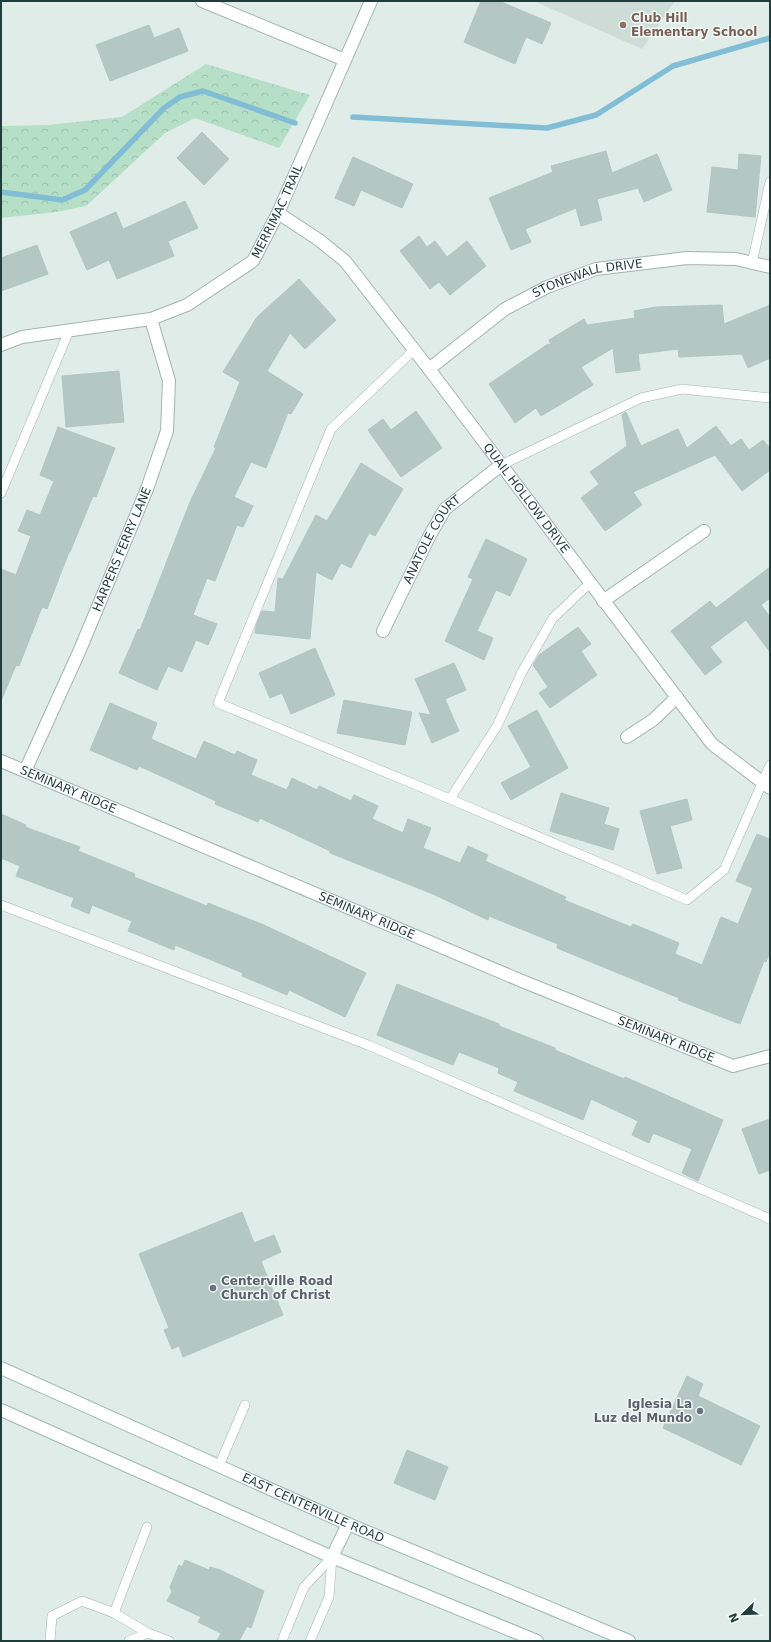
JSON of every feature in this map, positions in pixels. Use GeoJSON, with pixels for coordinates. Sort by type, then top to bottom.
{"type":"FeatureCollection","features":[{"type":"Feature","properties":{"kind":"street"},"geometry":{"type":"LineString","coordinates":[[202,1],[345,60]]}},
{"type":"Feature","properties":{"kind":"street","name":"MERRIMAC TRAIL"},"geometry":{"type":"LineString","coordinates":[[1,345],[22,337],[151,319],[187,305],[253,261],[278,213],[371,1]]}},
{"type":"Feature","properties":{"kind":"street","name":"QUAIL HOLLOW DRIVE"},"geometry":{"type":"LineString","coordinates":[[278,213],[319,240],[345,262],[429,369],[712,744],[766,786]]}},
{"type":"Feature","properties":{"kind":"street","name":"STONEWALL DRIVE"},"geometry":{"type":"LineString","coordinates":[[429,369],[505,309],[547,287],[596,269],[687,258],[736,259],[770,267]]}},
{"type":"Feature","properties":{"kind":"street","name":"HARPERS FERRY LANE"},"geometry":{"type":"LineString","coordinates":[[25,771],[94,616],[147,489],[167,431],[169,381],[151,319]]}},
{"type":"Feature","properties":{"kind":"street","name":"ANATOLE COURT"},"geometry":{"type":"LineString","coordinates":[[382,632],[430,535],[445,509],[501,465]]}},
{"type":"Feature","properties":{"kind":"street"},"geometry":{"type":"LineString","coordinates":[[603,601],[704,531]]}},
{"type":"Feature","properties":{"kind":"street"},"geometry":{"type":"LineString","coordinates":[[627,737],[653,720],[677,697]]}},
{"type":"Feature","properties":{"kind":"street","name":"SEMINARY RIDGE"},"geometry":{"type":"LineString","coordinates":[[1,761],[522,981],[733,1066],[770,1056]]}},
{"type":"Feature","properties":{"kind":"street","name":"EAST CENTERVILLE ROAD"},"geometry":{"type":"LineString","coordinates":[[1,1368],[348,1524],[628,1641]]}},
{"type":"Feature","properties":{"kind":"street"},"geometry":{"type":"LineString","coordinates":[[1,1410],[332,1557],[537,1641]]}},
{"type":"Feature","properties":{"kind":"street"},"geometry":{"type":"LineString","coordinates":[[332,1557],[348,1524]]}},
{"type":"Feature","properties":{"kind":"lane"},"geometry":{"type":"LineString","coordinates":[[752,263],[770,182]]}},
{"type":"Feature","properties":{"kind":"lane"},"geometry":{"type":"LineString","coordinates":[[1,494],[69,330]]}},
{"type":"Feature","properties":{"kind":"lane"},"geometry":{"type":"LineString","coordinates":[[414,350],[331,429],[218,703],[450,799],[687,900],[724,870],[766,786],[770,765]]}},
{"type":"Feature","properties":{"kind":"lane"},"geometry":{"type":"LineString","coordinates":[[501,465],[641,398],[682,389],[770,398]]}},
{"type":"Feature","properties":{"kind":"lane"},"geometry":{"type":"LineString","coordinates":[[450,799],[497,726],[522,672],[553,618],[590,583]]}},
{"type":"Feature","properties":{"kind":"lane"},"geometry":{"type":"LineString","coordinates":[[1,905],[368,1045],[770,1219]]}},
{"type":"Feature","properties":{"kind":"lane"},"geometry":{"type":"LineString","coordinates":[[219,1466],[245,1405]]}},
{"type":"Feature","properties":{"kind":"lane"},"geometry":{"type":"LineString","coordinates":[[114,1613],[147,1527]]}},
{"type":"Feature","properties":{"kind":"lane"},"geometry":{"type":"LineString","coordinates":[[282,1641],[304,1587],[332,1557]]}},
{"type":"Feature","properties":{"kind":"lane"},"geometry":{"type":"LineString","coordinates":[[310,1641],[329,1597],[332,1557]]}},
{"type":"Feature","properties":{"kind":"lane"},"geometry":{"type":"LineString","coordinates":[[50,1641],[52,1616],[82,1601],[114,1613],[148,1633],[169,1641]]}},
{"type":"Feature","properties":{"kind":"lane"},"geometry":{"type":"LineString","coordinates":[[129,1641],[148,1633]]}},
{"type":"Feature","properties":{"kind":"shaded area","name":"Club Hill Elementary School"},"geometry":{"type":"Polygon","coordinates":[[[534,1],[675,1],[642,49],[534,1]]]}},
{"type":"Feature","properties":{"kind":"green space"},"geometry":{"type":"Polygon","coordinates":[[[206,64],[310,95],[279,148],[195,118],[165,133],[86,206],[56,212],[1,218],[1,126],[49,125],[122,117],[206,64]]]}},
{"type":"Feature","properties":{"kind":"building"},"geometry":{"type":"Polygon","coordinates":[[[481,1],[499,1],[551,23],[542,44],[526,37],[515,64],[464,42],[481,1]]]}},
{"type":"Feature","properties":{"kind":"building"},"geometry":{"type":"Polygon","coordinates":[[[149,25],[154,38],[179,28],[188,51],[110,81],[96,45],[149,25]]]}},
{"type":"Feature","properties":{"kind":"building"},"geometry":{"type":"Polygon","coordinates":[[[202,132],[229,159],[204,185],[177,158],[202,132]]]}},
{"type":"Feature","properties":{"kind":"building"},"geometry":{"type":"Polygon","coordinates":[[[606,151],[612,173],[657,154],[672,190],[644,202],[638,188],[597,199],[602,220],[581,226],[576,208],[525,229],[531,242],[511,250],[489,198],[553,172],[551,166],[606,151]]]}},
{"type":"Feature","properties":{"kind":"building"},"geometry":{"type":"Polygon","coordinates":[[[739,154],[761,156],[755,217],[707,212],[712,167],[738,170],[739,154]]]}},
{"type":"Feature","properties":{"kind":"building"},"geometry":{"type":"Polygon","coordinates":[[[353,157],[413,184],[402,208],[361,190],[354,206],[335,198],[353,157]]]}},
{"type":"Feature","properties":{"kind":"building"},"geometry":{"type":"Polygon","coordinates":[[[185,201],[198,228],[168,241],[174,256],[117,279],[109,260],[87,270],[70,232],[116,212],[123,229],[185,201]]]}},
{"type":"Feature","properties":{"kind":"building"},"geometry":{"type":"Polygon","coordinates":[[[419,236],[427,247],[435,241],[447,257],[467,241],[486,266],[450,295],[439,282],[430,289],[400,251],[419,236]]]}},
{"type":"Feature","properties":{"kind":"building"},"geometry":{"type":"Polygon","coordinates":[[[37,245],[48,274],[1,291],[1,258],[37,245]]]}},
{"type":"Feature","properties":{"kind":"building"},"geometry":{"type":"Polygon","coordinates":[[[299,279],[336,320],[305,349],[290,333],[267,371],[303,394],[291,414],[288,413],[266,468],[251,462],[234,497],[253,506],[243,527],[237,525],[215,581],[207,578],[193,615],[217,624],[208,645],[196,640],[182,672],[168,666],[157,690],[119,673],[138,629],[140,630],[190,502],[216,448],[214,447],[240,382],[223,372],[257,317],[299,279]]]}},
{"type":"Feature","properties":{"kind":"building"},"geometry":{"type":"Polygon","coordinates":[[[722,305],[724,324],[770,305],[770,358],[748,368],[742,354],[679,357],[678,349],[638,354],[640,370],[616,373],[613,348],[581,367],[593,385],[541,416],[536,408],[515,423],[489,384],[548,344],[551,345],[549,340],[584,319],[587,325],[635,318],[634,311],[656,307],[722,305]]]}},
{"type":"Feature","properties":{"kind":"building"},"geometry":{"type":"Polygon","coordinates":[[[119,371],[124,422],[66,427],[62,376],[119,371]]]}},
{"type":"Feature","properties":{"kind":"building"},"geometry":{"type":"Polygon","coordinates":[[[416,411],[442,448],[401,477],[368,430],[383,419],[391,430],[416,411]]]}},
{"type":"Feature","properties":{"kind":"building"},"geometry":{"type":"Polygon","coordinates":[[[626,412],[641,446],[678,429],[687,448],[716,426],[731,446],[741,439],[749,450],[763,440],[770,448],[770,470],[742,491],[715,455],[633,492],[642,505],[605,531],[581,498],[599,484],[590,472],[627,446],[622,414],[626,412]]]}},
{"type":"Feature","properties":{"kind":"building"},"geometry":{"type":"Polygon","coordinates":[[[58,427],[115,448],[96,497],[93,496],[69,552],[47,609],[42,607],[19,666],[16,665],[1,701],[1,569],[16,575],[31,536],[18,531],[27,510],[40,515],[54,481],[40,475],[58,427]]]}},
{"type":"Feature","properties":{"kind":"building"},"geometry":{"type":"Polygon","coordinates":[[[361,463],[403,489],[375,536],[369,533],[351,568],[341,563],[332,580],[316,572],[310,639],[255,633],[262,611],[275,612],[278,578],[283,579],[316,515],[327,521],[361,463]]]}},
{"type":"Feature","properties":{"kind":"building"},"geometry":{"type":"Polygon","coordinates":[[[486,539],[527,559],[510,596],[496,590],[477,631],[493,638],[484,660],[445,641],[473,579],[468,577],[486,539]]]}},
{"type":"Feature","properties":{"kind":"building"},"geometry":{"type":"Polygon","coordinates":[[[770,567],[770,598],[761,605],[770,617],[770,652],[746,620],[710,647],[722,662],[705,675],[671,631],[710,601],[716,608],[770,567]]]}},
{"type":"Feature","properties":{"kind":"building"},"geometry":{"type":"Polygon","coordinates":[[[578,627],[591,644],[581,651],[597,675],[550,708],[539,693],[548,687],[533,665],[539,655],[578,627]]]}},
{"type":"Feature","properties":{"kind":"building"},"geometry":{"type":"Polygon","coordinates":[[[315,648],[335,695],[291,714],[282,693],[270,698],[259,673],[315,648]]]}},
{"type":"Feature","properties":{"kind":"building"},"geometry":{"type":"Polygon","coordinates":[[[454,663],[466,690],[445,699],[459,731],[432,743],[419,713],[431,715],[415,679],[454,663]]]}},
{"type":"Feature","properties":{"kind":"building"},"geometry":{"type":"Polygon","coordinates":[[[344,700],[412,712],[405,745],[337,733],[344,700]]]}},
{"type":"Feature","properties":{"kind":"building"},"geometry":{"type":"Polygon","coordinates":[[[110,703],[157,723],[151,739],[196,759],[204,741],[235,755],[237,751],[257,760],[251,775],[287,790],[292,778],[317,790],[319,786],[351,801],[354,795],[378,806],[372,819],[403,833],[408,819],[431,828],[423,848],[460,863],[468,846],[488,855],[485,861],[566,897],[564,900],[631,927],[633,924],[679,943],[675,954],[702,965],[721,917],[738,924],[753,888],[736,881],[757,834],[770,839],[770,952],[766,962],[764,961],[740,1024],[678,1000],[679,998],[557,948],[558,944],[489,916],[488,920],[433,894],[330,853],[330,851],[260,818],[258,822],[215,804],[216,801],[139,766],[137,770],[90,750],[110,703]]]}},
{"type":"Feature","properties":{"kind":"building"},"geometry":{"type":"Polygon","coordinates":[[[537,710],[568,768],[511,800],[501,783],[531,767],[508,726],[537,710]]]}},
{"type":"Feature","properties":{"kind":"building"},"geometry":{"type":"Polygon","coordinates":[[[561,793],[609,808],[604,824],[619,829],[613,850],[550,831],[561,793]]]}},
{"type":"Feature","properties":{"kind":"building"},"geometry":{"type":"Polygon","coordinates":[[[687,799],[692,820],[670,826],[682,868],[657,874],[640,811],[687,799]]]}},
{"type":"Feature","properties":{"kind":"building"},"geometry":{"type":"Polygon","coordinates":[[[1,814],[26,825],[25,827],[80,847],[78,851],[135,874],[134,877],[207,906],[208,903],[264,925],[366,973],[345,1017],[289,990],[287,995],[242,976],[243,973],[175,945],[174,950],[128,931],[132,921],[92,905],[89,914],[71,906],[74,898],[16,876],[20,866],[1,858],[1,814]]]}},
{"type":"Feature","properties":{"kind":"building"},"geometry":{"type":"Polygon","coordinates":[[[397,984],[499,1024],[499,1026],[555,1048],[555,1050],[624,1079],[625,1077],[723,1120],[698,1181],[682,1173],[692,1149],[653,1133],[649,1143],[632,1135],[638,1121],[591,1099],[583,1120],[514,1091],[518,1082],[498,1073],[499,1068],[459,1052],[453,1065],[377,1035],[397,984]]]}},
{"type":"Feature","properties":{"kind":"building"},"geometry":{"type":"Polygon","coordinates":[[[770,1119],[770,1170],[759,1174],[742,1129],[770,1119]]]}},
{"type":"Feature","properties":{"kind":"building","name":"Centerville Road Church of Christ"},"geometry":{"type":"Polygon","coordinates":[[[242,1212],[254,1243],[274,1235],[281,1252],[261,1261],[283,1315],[183,1357],[179,1346],[172,1349],[164,1330],[169,1328],[139,1254],[242,1212]]]}},
{"type":"Feature","properties":{"kind":"building","name":"Iglesia La Luz del Mundo"},"geometry":{"type":"Polygon","coordinates":[[[687,1376],[703,1384],[698,1396],[760,1426],[741,1465],[663,1428],[687,1376]]]}},
{"type":"Feature","properties":{"kind":"building"},"geometry":{"type":"Polygon","coordinates":[[[407,1450],[448,1467],[435,1500],[394,1483],[407,1450]]]}},
{"type":"Feature","properties":{"kind":"building"},"geometry":{"type":"Polygon","coordinates":[[[185,1560],[209,1570],[210,1567],[220,1570],[264,1591],[251,1628],[247,1626],[239,1641],[217,1641],[221,1633],[198,1622],[201,1617],[167,1601],[172,1592],[170,1587],[179,1565],[182,1567],[185,1560]]]}},
{"type":"Feature","properties":{"kind":"waterway"},"geometry":{"type":"LineString","coordinates":[[353,117],[547,128],[596,115],[673,66],[770,38]]}},
{"type":"Feature","properties":{"kind":"waterway"},"geometry":{"type":"LineString","coordinates":[[1,192],[62,200],[85,190],[164,108],[180,97],[203,91],[295,123]]}},
{"type":"Feature","properties":{"kind":"place","name":"Club Hill Elementary School"},"geometry":{"type":"Point","coordinates":[623,25]}},
{"type":"Feature","properties":{"kind":"place","name":"Centerville Road Church of Christ"},"geometry":{"type":"Point","coordinates":[213,1288]}},
{"type":"Feature","properties":{"kind":"place","name":"Iglesia La Luz del Mundo"},"geometry":{"type":"Point","coordinates":[700,1411]}}]}
